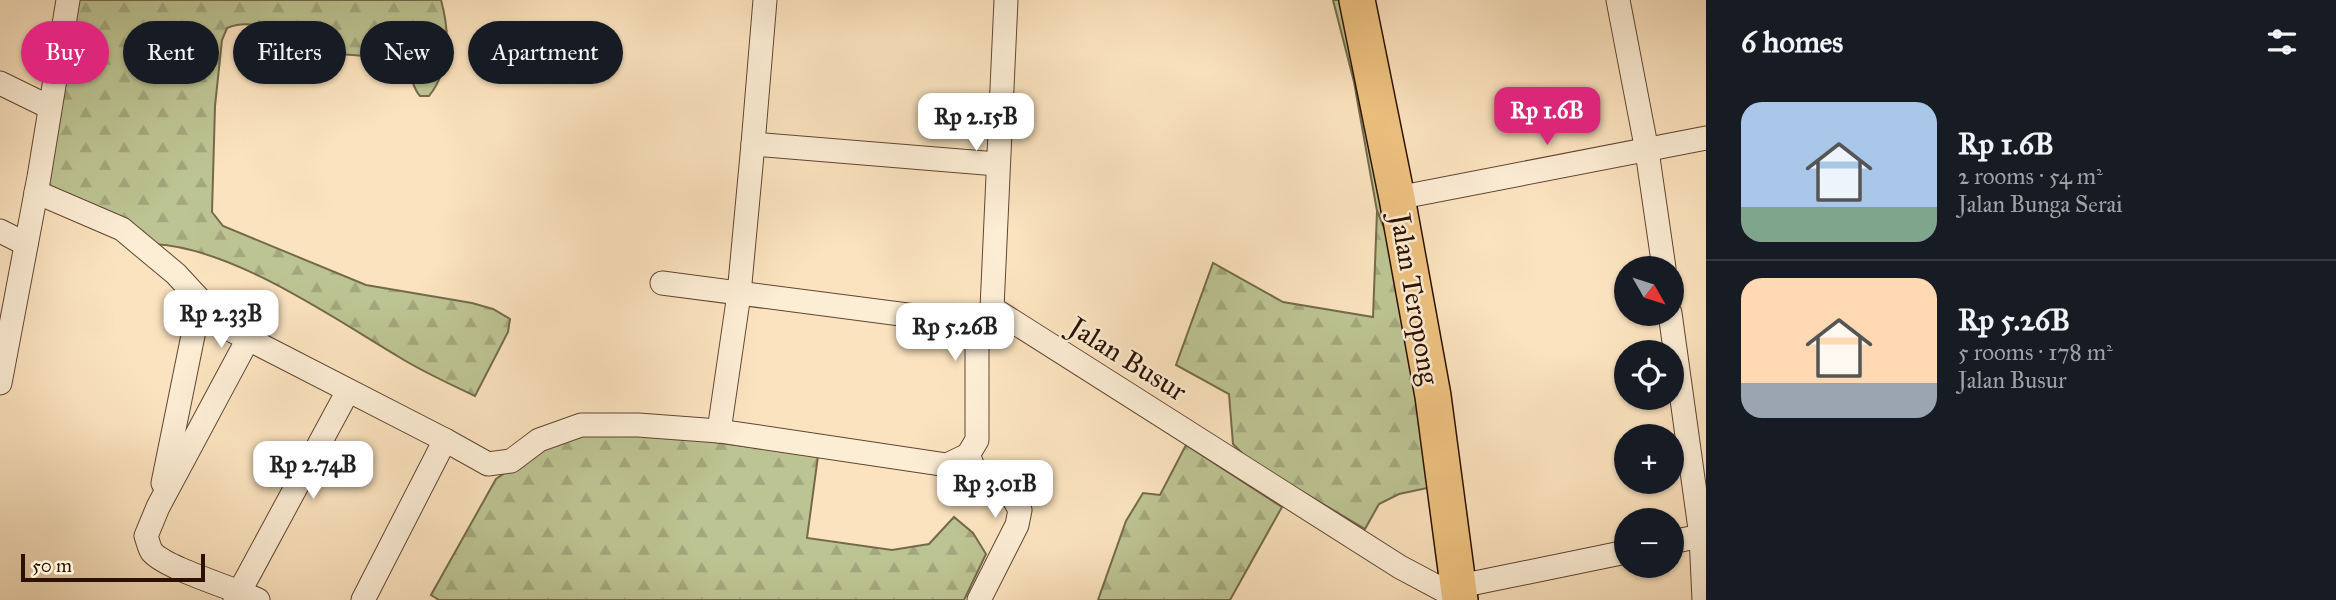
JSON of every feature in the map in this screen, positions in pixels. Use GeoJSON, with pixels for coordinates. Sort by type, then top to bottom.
{"type":"FeatureCollection","features":[{"type":"Feature","properties":{"kind":"main road","name":"Jalan Teropong"},"geometry":{"type":"LineString","coordinates":[[1357,0],[1433,396],[1460,595]]}},
{"type":"Feature","properties":{"kind":"street"},"geometry":{"type":"LineString","coordinates":[[0,383],[68,0]]}},
{"type":"Feature","properties":{"kind":"street"},"geometry":{"type":"LineString","coordinates":[[719,431],[739,294],[765,0]]}},
{"type":"Feature","properties":{"kind":"street"},"geometry":{"type":"LineString","coordinates":[[36,192],[122,229],[176,274],[225,327],[488,464],[512,461],[539,440],[581,425],[638,425],[719,431],[947,465],[968,455],[977,440],[1006,0]]}},
{"type":"Feature","properties":{"kind":"street"},"geometry":{"type":"LineString","coordinates":[[1618,0],[1647,150],[1662,256]]}},
{"type":"Feature","properties":{"kind":"street"},"geometry":{"type":"LineString","coordinates":[[0,83],[49,107]]}},
{"type":"Feature","properties":{"kind":"street"},"geometry":{"type":"LineString","coordinates":[[1397,198],[1706,138]]}},
{"type":"Feature","properties":{"kind":"street"},"geometry":{"type":"LineString","coordinates":[[753,144],[997,164]]}},
{"type":"Feature","properties":{"kind":"street"},"geometry":{"type":"LineString","coordinates":[[0,231],[26,244]]}},
{"type":"Feature","properties":{"kind":"street"},"geometry":{"type":"LineString","coordinates":[[662,283],[739,294],[985,316]]}},
{"type":"Feature","properties":{"kind":"street"},"geometry":{"type":"LineString","coordinates":[[158,507],[200,301]]}},
{"type":"Feature","properties":{"kind":"street","name":"Jalan Busur"},"geometry":{"type":"LineString","coordinates":[[985,316],[1400,567],[1460,595]]}},
{"type":"Feature","properties":{"kind":"street"},"geometry":{"type":"LineString","coordinates":[[1672,326],[1703,536],[1704,600]]}},
{"type":"Feature","properties":{"kind":"street"},"geometry":{"type":"LineString","coordinates":[[248,339],[158,507],[146,536],[151,551],[167,564],[244,597],[348,391]]}},
{"type":"Feature","properties":{"kind":"street"},"geometry":{"type":"LineString","coordinates":[[363,600],[445,440]]}},
{"type":"Feature","properties":{"kind":"street"},"geometry":{"type":"LineString","coordinates":[[968,455],[976,473],[990,484],[1011,494],[1020,510],[1017,525],[979,600]]}},
{"type":"Feature","properties":{"kind":"street"},"geometry":{"type":"LineString","coordinates":[[1684,540],[1703,536]]}},
{"type":"Feature","properties":{"kind":"street"},"geometry":{"type":"LineString","coordinates":[[1460,595],[1614,555]]}},
{"type":"Feature","properties":{"kind":"green space"},"geometry":{"type":"Polygon","coordinates":[[[76,0],[441,0],[445,21],[360,21],[360,56],[346,54],[346,21],[233,21],[233,26],[227,28],[222,40],[219,68],[219,21],[123,21],[123,84],[217,84],[212,212],[223,226],[366,285],[472,303],[493,309],[510,319],[508,332],[475,396],[417,368],[312,304],[247,271],[215,257],[183,248],[153,244],[45,188],[62,84],[109,84],[109,21],[73,21],[76,0]]]}},
{"type":"Feature","properties":{"kind":"green space"},"geometry":{"type":"Polygon","coordinates":[[[1333,0],[1346,0],[1390,242],[1377,211],[1354,82],[1333,0]]]}},
{"type":"Feature","properties":{"kind":"green space"},"geometry":{"type":"Polygon","coordinates":[[[413,84],[436,84],[429,96],[420,96],[413,84]]]}},
{"type":"Feature","properties":{"kind":"green space"},"geometry":{"type":"Polygon","coordinates":[[[1377,211],[1390,242],[1432,487],[1399,494],[1379,504],[1365,529],[1249,460],[1233,444],[1229,394],[1176,365],[1213,263],[1283,302],[1373,317],[1377,211]]]}},
{"type":"Feature","properties":{"kind":"green space"},"geometry":{"type":"Polygon","coordinates":[[[578,433],[684,438],[818,456],[807,538],[892,550],[929,544],[954,517],[973,533],[986,554],[964,600],[439,600],[431,595],[496,479],[543,446],[578,433]]]}},
{"type":"Feature","properties":{"kind":"green space"},"geometry":{"type":"Polygon","coordinates":[[[1186,445],[1282,507],[1230,600],[1098,600],[1126,521],[1143,493],[1160,495],[1186,445]]]}}]}
